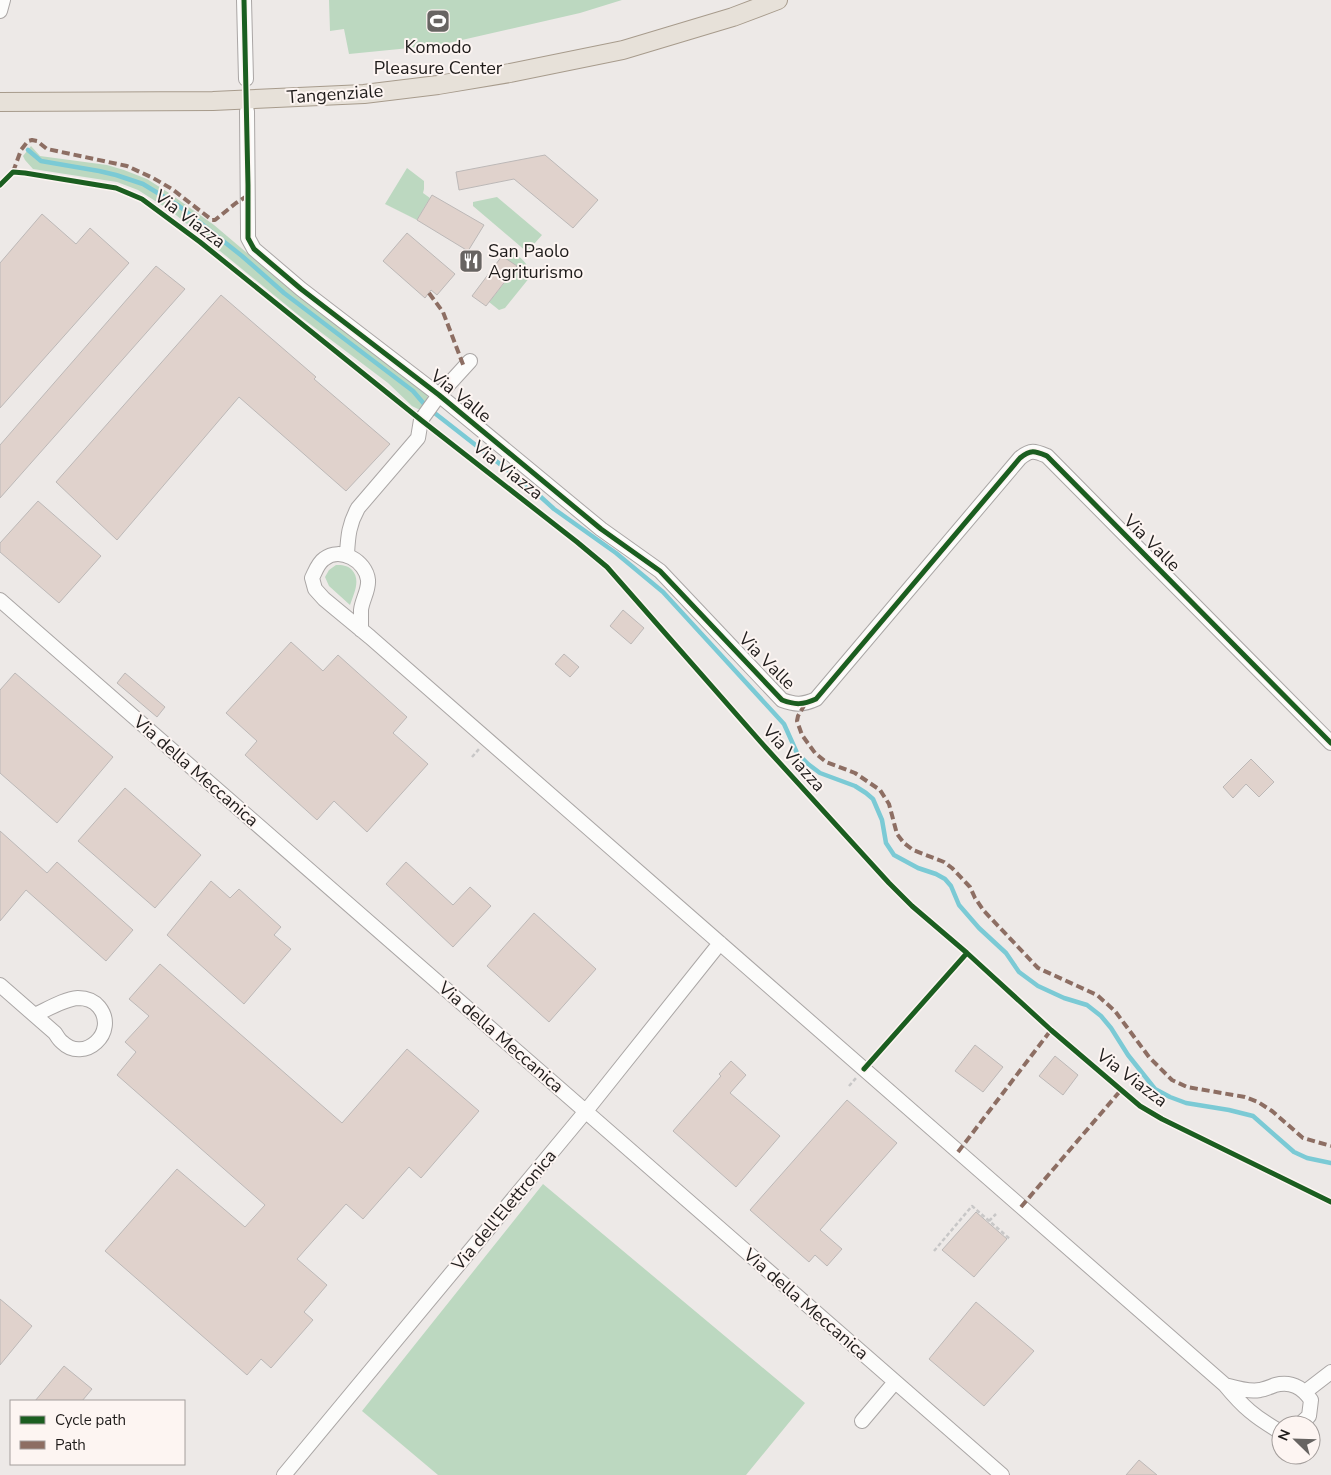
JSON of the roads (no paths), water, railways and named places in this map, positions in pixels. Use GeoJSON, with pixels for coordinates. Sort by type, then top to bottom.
{"type":"FeatureCollection","features":[{"type":"Feature","properties":{"kind":"main road","name":"Tangenziale"},"geometry":{"type":"LineString","coordinates":[[0,102],[213,101],[364,94],[438,86],[622,50],[733,18],[778,0]]}},
{"type":"Feature","properties":{"kind":"street"},"geometry":{"type":"LineString","coordinates":[[0,11],[3,0]]}},
{"type":"Feature","properties":{"kind":"street"},"geometry":{"type":"LineString","coordinates":[[244,0],[246,79]]}},
{"type":"Feature","properties":{"kind":"street","name":"Via Valle"},"geometry":{"type":"LineString","coordinates":[[247,111],[248,238],[254,249],[300,289],[439,395],[601,529],[660,571],[782,700],[793,704],[805,704],[816,699],[1020,458],[1026,453],[1035,451],[1047,456],[1331,743]]}},
{"type":"Feature","properties":{"kind":"street"},"geometry":{"type":"LineString","coordinates":[[347,554],[348,534],[358,508],[418,438],[421,420],[439,395],[470,361]]}},
{"type":"Feature","properties":{"kind":"street"},"geometry":{"type":"LineString","coordinates":[[361,630],[361,610],[368,580],[365,570],[347,554],[336,554],[325,558],[318,565],[312,578],[315,589],[324,599],[1225,1385],[1239,1402],[1271,1426]]}},
{"type":"Feature","properties":{"kind":"street","name":"Via della Meccanica"},"geometry":{"type":"LineString","coordinates":[[0,600],[1002,1475]]}},
{"type":"Feature","properties":{"kind":"street","name":"Via dell'Elettronica"},"geometry":{"type":"LineString","coordinates":[[284,1475],[586,1111],[720,943]]}},
{"type":"Feature","properties":{"kind":"street"},"geometry":{"type":"LineString","coordinates":[[0,985],[55,1033],[62,1043],[72,1048],[82,1049],[92,1046],[99,1040],[105,1025],[104,1017],[95,1003],[81,998],[72,999],[35,1015]]}},
{"type":"Feature","properties":{"kind":"street"},"geometry":{"type":"LineString","coordinates":[[1305,1392],[1331,1372]]}},
{"type":"Feature","properties":{"kind":"street"},"geometry":{"type":"LineString","coordinates":[[862,1421],[895,1382]]}},
{"type":"Feature","properties":{"kind":"street"},"geometry":{"type":"LineString","coordinates":[[1225,1385],[1241,1390],[1259,1390],[1277,1384],[1292,1383],[1305,1392],[1311,1400],[1309,1415]]}},
{"type":"Feature","properties":{"kind":"waterway"},"geometry":{"type":"LineString","coordinates":[[28,150],[41,161],[99,171],[143,184],[179,206],[242,256],[284,293],[413,391],[425,405]]}},
{"type":"Feature","properties":{"kind":"waterway"},"geometry":{"type":"LineString","coordinates":[[432,411],[532,489],[554,509],[616,553],[663,592],[784,724],[797,753],[808,764],[820,773],[855,786],[873,799],[882,820],[886,843],[894,855],[918,868],[945,879],[951,886],[959,905],[979,928],[1006,953],[1019,972],[1038,986],[1064,998],[1087,1005],[1101,1016],[1155,1089],[1186,1103],[1253,1116],[1294,1152],[1307,1158],[1331,1163]]}},
{"type":"Feature","properties":{"kind":"place","name":"Komodo Pleasure Center"},"geometry":{"type":"Point","coordinates":[438,21]}},
{"type":"Feature","properties":{"kind":"place","name":"San Paolo Agriturismo"},"geometry":{"type":"Point","coordinates":[471,261]}}]}
